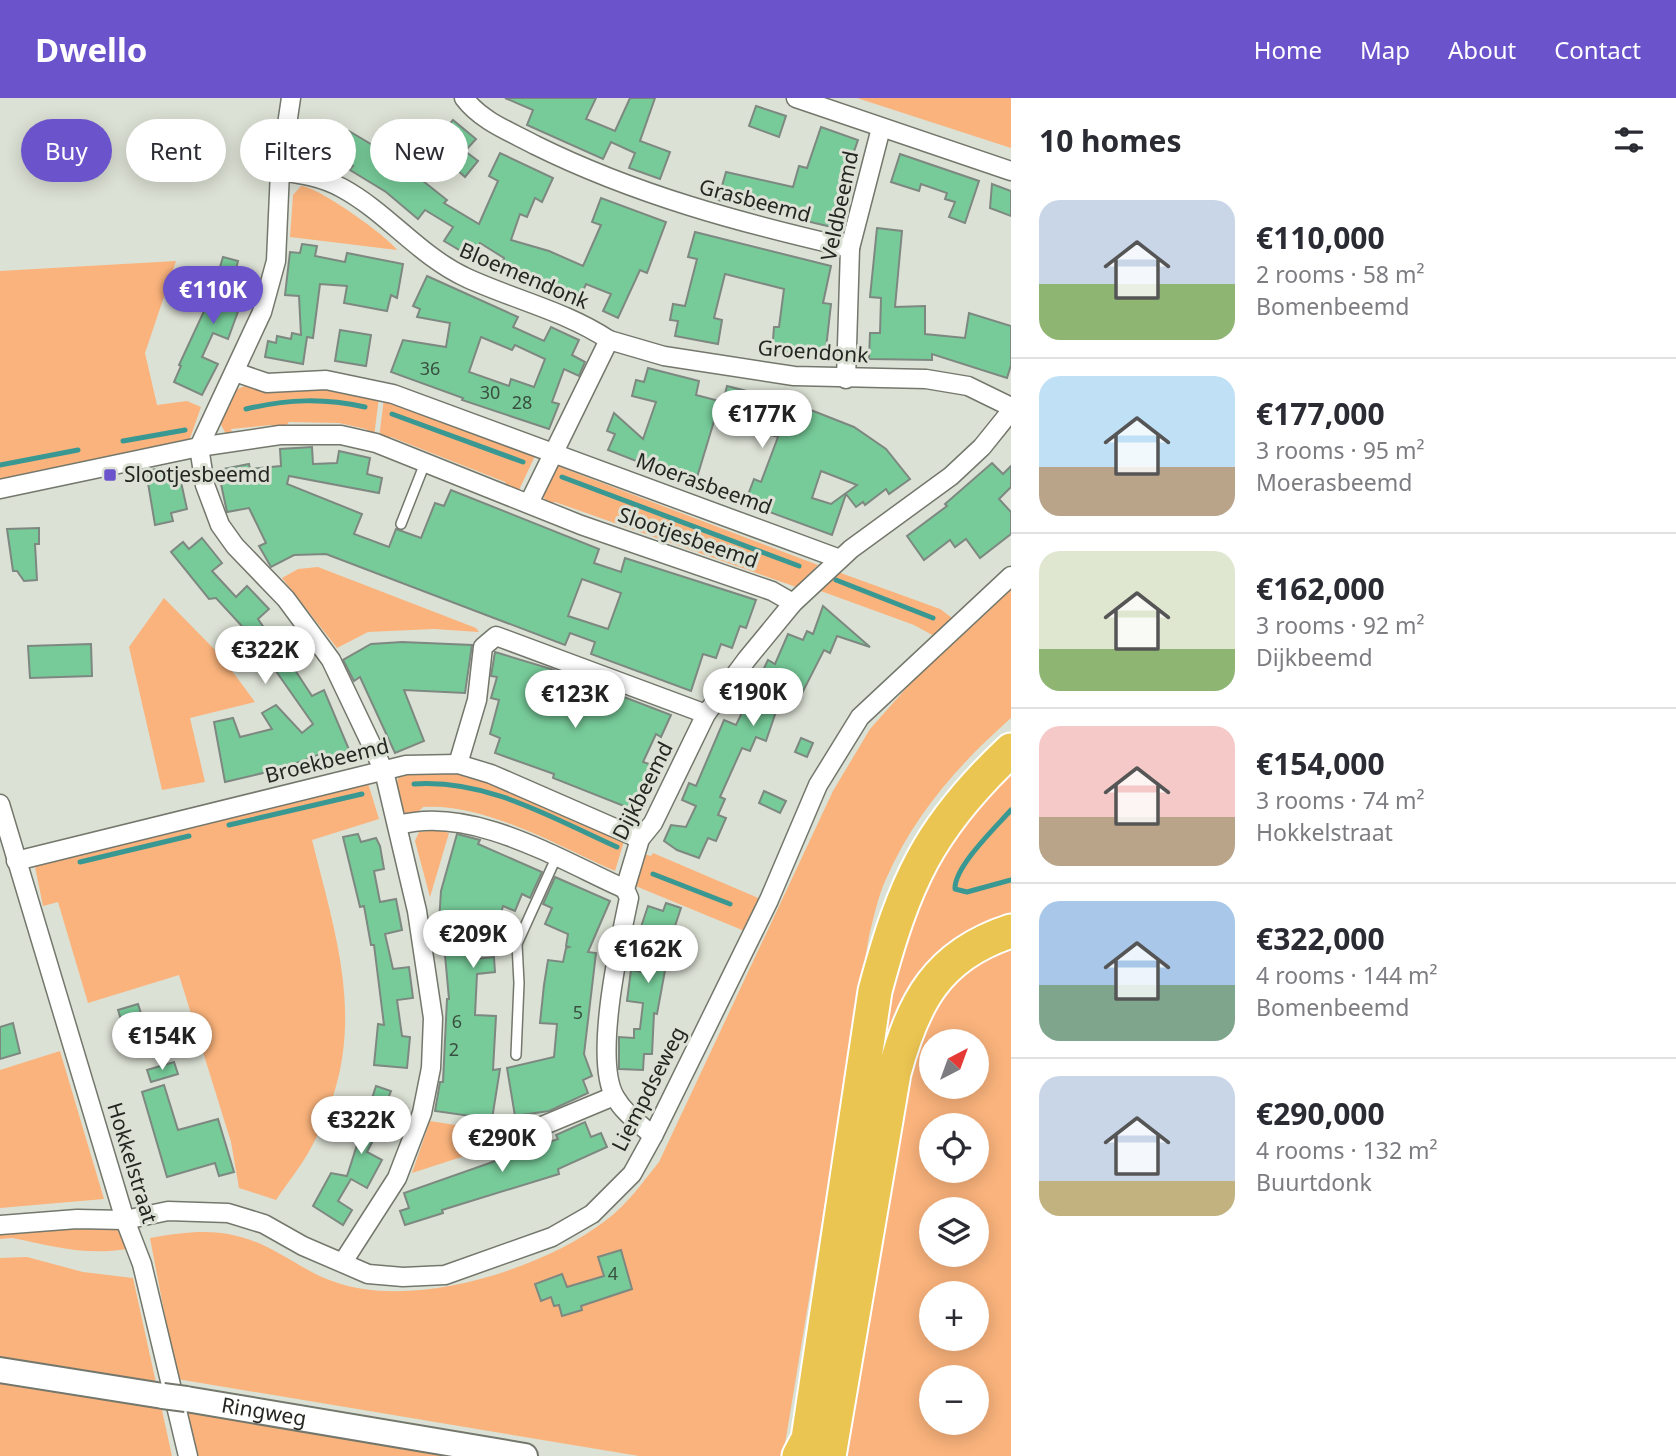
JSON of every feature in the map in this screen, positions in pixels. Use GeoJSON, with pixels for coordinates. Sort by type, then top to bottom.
{"type":"FeatureCollection","features":[{"type":"Feature","properties":{"kind":"highway"},"geometry":{"type":"LineString","coordinates":[[799,1456],[808,1439],[875,991],[892,929],[925,850],[949,815],[1011,750]]}},
{"type":"Feature","properties":{"kind":"highway"},"geometry":{"type":"LineString","coordinates":[[829,1456],[891,1086],[905,1032],[918,1002],[954,960],[976,943],[1011,931]]}},
{"type":"Feature","properties":{"kind":"main road","name":"Ringweg"},"geometry":{"type":"LineString","coordinates":[[0,1370],[525,1456]]}},
{"type":"Feature","properties":{"kind":"street"},"geometry":{"type":"LineString","coordinates":[[288,119],[291,98]]}},
{"type":"Feature","properties":{"kind":"street","name":"Grasbeemd"},"geometry":{"type":"LineString","coordinates":[[464,98],[495,124],[623,184],[753,226],[850,248]]}},
{"type":"Feature","properties":{"kind":"street"},"geometry":{"type":"LineString","coordinates":[[796,98],[1011,172]]}},
{"type":"Feature","properties":{"kind":"street","name":"Veldbeemd"},"geometry":{"type":"LineString","coordinates":[[846,379],[850,248],[881,128]]}},
{"type":"Feature","properties":{"kind":"street"},"geometry":{"type":"LineString","coordinates":[[280,182],[276,261],[262,312],[199,447],[205,485],[220,524],[235,546],[286,599],[331,660],[384,771],[399,825],[417,911],[433,1018],[431,1068],[422,1113],[397,1178],[343,1262]]}},
{"type":"Feature","properties":{"kind":"street","name":"Bloemendonk"},"geometry":{"type":"LineString","coordinates":[[328,182],[374,209],[438,262],[467,278],[550,309],[609,341]]}},
{"type":"Feature","properties":{"kind":"street"},"geometry":{"type":"LineString","coordinates":[[529,503],[551,452],[609,341]]}},
{"type":"Feature","properties":{"kind":"street","name":"Groendonk"},"geometry":{"type":"LineString","coordinates":[[609,341],[664,356],[732,368],[846,379],[926,379],[968,386],[1011,409]]}},
{"type":"Feature","properties":{"kind":"street"},"geometry":{"type":"LineString","coordinates":[[235,372],[267,383],[326,380],[393,394],[551,452]]}},
{"type":"Feature","properties":{"kind":"street","name":"Dijkbeemd"},"geometry":{"type":"LineString","coordinates":[[614,1096],[608,1074],[607,1053],[612,988],[629,898],[625,889],[640,839],[653,823],[706,714],[793,603],[840,559],[951,476],[982,447],[1011,409]]}},
{"type":"Feature","properties":{"kind":"street","name":"Slootjesbeemd"},"geometry":{"type":"LineString","coordinates":[[0,489],[199,447],[290,435],[341,435],[376,443],[581,525],[772,591],[793,603]]}},
{"type":"Feature","properties":{"kind":"street","name":"Moerasbeemd"},"geometry":{"type":"LineString","coordinates":[[551,452],[840,559]]}},
{"type":"Feature","properties":{"kind":"street","name":"Liempdseweg"},"geometry":{"type":"LineString","coordinates":[[0,1226],[77,1219],[125,1220],[168,1211],[228,1213],[264,1224],[368,1274],[402,1277],[445,1275],[552,1237],[592,1214],[624,1182],[653,1136],[769,900],[818,785],[860,717],[1011,576]]}},
{"type":"Feature","properties":{"kind":"street"},"geometry":{"type":"LineString","coordinates":[[457,764],[477,700],[483,647],[491,637],[503,637],[706,714]]}},
{"type":"Feature","properties":{"kind":"street","name":"Broekbeemd"},"geometry":{"type":"LineString","coordinates":[[16,861],[406,765],[457,764],[491,774],[640,839]]}},
{"type":"Feature","properties":{"kind":"street","name":"Hokkelstraat"},"geometry":{"type":"LineString","coordinates":[[0,804],[125,1220],[142,1264],[188,1456]]}},
{"type":"Feature","properties":{"kind":"street"},"geometry":{"type":"LineString","coordinates":[[399,825],[417,820],[476,825],[625,889]]}},
{"type":"Feature","properties":{"kind":"street"},"geometry":{"type":"LineString","coordinates":[[542,1126],[614,1096],[629,1115],[653,1136]]}},
{"type":"Feature","properties":{"kind":"lane"},"geometry":{"type":"LineString","coordinates":[[401,524],[425,463]]}},
{"type":"Feature","properties":{"kind":"lane"},"geometry":{"type":"LineString","coordinates":[[516,1055],[519,983],[517,944],[556,858]]}},
{"type":"Feature","properties":{"kind":"shaded area"},"geometry":{"type":"Polygon","coordinates":[[[857,98],[1011,98],[1011,148],[857,98]]]}},
{"type":"Feature","properties":{"kind":"shaded area"},"geometry":{"type":"Polygon","coordinates":[[[301,186],[321,194],[351,213],[397,250],[290,237],[293,195],[301,186]]]}},
{"type":"Feature","properties":{"kind":"shaded area"},"geometry":{"type":"Polygon","coordinates":[[[176,261],[145,353],[157,405],[187,401],[201,407],[188,444],[0,479],[0,271],[176,261]]]}},
{"type":"Feature","properties":{"kind":"shaded area"},"geometry":{"type":"Polygon","coordinates":[[[245,386],[264,391],[316,387],[379,397],[374,437],[366,429],[339,423],[289,422],[283,429],[271,425],[231,429],[233,437],[227,436],[220,423],[235,390],[245,386]]]}},
{"type":"Feature","properties":{"kind":"shaded area"},"geometry":{"type":"Polygon","coordinates":[[[384,398],[532,453],[535,456],[518,492],[510,491],[505,482],[391,437],[379,439],[384,398]]]}},
{"type":"Feature","properties":{"kind":"shaded area"},"geometry":{"type":"Polygon","coordinates":[[[555,465],[818,565],[796,587],[555,502],[547,504],[542,493],[555,465]]]}},
{"type":"Feature","properties":{"kind":"shaded area"},"geometry":{"type":"Polygon","coordinates":[[[318,567],[476,628],[479,632],[434,629],[368,632],[337,648],[282,578],[298,569],[318,567]]]}},
{"type":"Feature","properties":{"kind":"shaded area"},"geometry":{"type":"Polygon","coordinates":[[[838,572],[940,609],[955,620],[936,637],[914,625],[818,590],[838,572]]]}},
{"type":"Feature","properties":{"kind":"shaded area"},"geometry":{"type":"Polygon","coordinates":[[[1011,585],[1011,718],[956,772],[924,812],[897,856],[876,907],[783,1456],[639,1456],[177,1379],[150,1238],[198,1232],[242,1237],[335,1282],[366,1289],[401,1291],[438,1288],[512,1269],[578,1239],[620,1208],[659,1162],[833,791],[870,729],[941,649],[1011,585]]]}},
{"type":"Feature","properties":{"kind":"shaded area"},"geometry":{"type":"Polygon","coordinates":[[[164,598],[221,656],[255,702],[190,718],[205,782],[162,790],[129,647],[164,598]]]}},
{"type":"Feature","properties":{"kind":"shaded area"},"geometry":{"type":"Polygon","coordinates":[[[1011,761],[1011,923],[928,977],[825,1430],[880,993],[918,884],[1011,761]]]}},
{"type":"Feature","properties":{"kind":"shaded area"},"geometry":{"type":"Polygon","coordinates":[[[444,770],[478,776],[625,838],[615,871],[521,828],[472,812],[423,807],[416,814],[405,814],[396,786],[399,774],[444,770]]]}},
{"type":"Feature","properties":{"kind":"shaded area"},"geometry":{"type":"Polygon","coordinates":[[[367,780],[379,819],[312,840],[340,957],[345,1031],[340,1068],[330,1106],[308,1153],[276,1200],[239,1188],[231,1142],[179,975],[88,1003],[58,902],[43,906],[35,867],[36,864],[367,780]]]}},
{"type":"Feature","properties":{"kind":"shaded area"},"geometry":{"type":"Polygon","coordinates":[[[439,830],[449,833],[430,897],[415,841],[419,832],[439,830]]]}},
{"type":"Feature","properties":{"kind":"shaded area"},"geometry":{"type":"Polygon","coordinates":[[[653,853],[763,900],[747,932],[633,885],[644,854],[651,856],[653,853]]]}},
{"type":"Feature","properties":{"kind":"shaded area"},"geometry":{"type":"Polygon","coordinates":[[[1011,945],[1011,1456],[839,1456],[909,1078],[919,1046],[919,1099],[989,1099],[989,1029],[925,1029],[942,993],[951,981],[973,963],[1011,945]]]}},
{"type":"Feature","properties":{"kind":"shaded area"},"geometry":{"type":"Polygon","coordinates":[[[60,1051],[104,1199],[0,1208],[0,1070],[60,1051]]]}},
{"type":"Feature","properties":{"kind":"shaded area"},"geometry":{"type":"Polygon","coordinates":[[[430,1121],[494,1131],[525,1126],[529,1131],[526,1136],[412,1173],[430,1121]]]}},
{"type":"Feature","properties":{"kind":"shaded area"},"geometry":{"type":"Polygon","coordinates":[[[122,1226],[127,1249],[111,1251],[83,1251],[12,1238],[0,1239],[0,1229],[122,1226]]]}},
{"type":"Feature","properties":{"kind":"shaded area"},"geometry":{"type":"Polygon","coordinates":[[[27,1257],[83,1272],[133,1278],[172,1456],[0,1456],[0,1258],[27,1257]]]}},
{"type":"Feature","properties":{"kind":"shaded area"},"geometry":{"type":"Polygon","coordinates":[[[183,1410],[444,1456],[195,1456],[183,1410]]]}},
{"type":"Feature","properties":{"kind":"building"},"geometry":{"type":"Polygon","coordinates":[[[505,98],[596,98],[586,119],[615,131],[630,98],[655,98],[640,141],[670,152],[660,179],[629,168],[635,153],[611,142],[603,159],[527,125],[533,110],[505,98]]]}},
{"type":"Feature","properties":{"kind":"building"},"geometry":{"type":"Polygon","coordinates":[[[756,106],[786,116],[779,137],[749,126],[756,106]]]}},
{"type":"Feature","properties":{"kind":"building"},"geometry":{"type":"Polygon","coordinates":[[[821,127],[858,140],[836,202],[845,205],[840,229],[718,200],[726,172],[793,187],[799,166],[807,168],[821,127]]]}},
{"type":"Feature","properties":{"kind":"building"},"geometry":{"type":"Polygon","coordinates":[[[468,132],[476,139],[468,148],[468,132]]]}},
{"type":"Feature","properties":{"kind":"building"},"geometry":{"type":"Polygon","coordinates":[[[356,135],[370,144],[370,182],[424,182],[447,200],[444,203],[479,224],[498,181],[489,176],[500,153],[553,178],[542,202],[535,198],[527,217],[520,214],[511,240],[549,251],[583,266],[601,225],[592,222],[601,198],[666,222],[647,273],[640,270],[618,318],[603,311],[611,294],[586,284],[579,300],[500,270],[504,258],[480,243],[471,257],[444,241],[453,227],[425,210],[418,219],[386,192],[356,174],[356,135]]]}},
{"type":"Feature","properties":{"kind":"building"},"geometry":{"type":"Polygon","coordinates":[[[468,153],[478,161],[468,173],[468,153]]]}},
{"type":"Feature","properties":{"kind":"building"},"geometry":{"type":"Polygon","coordinates":[[[900,154],[979,181],[965,223],[949,217],[955,202],[945,199],[947,193],[921,184],[919,191],[891,182],[900,154]]]}},
{"type":"Feature","properties":{"kind":"building"},"geometry":{"type":"Polygon","coordinates":[[[992,184],[1011,191],[1011,216],[990,208],[992,184]]]}},
{"type":"Feature","properties":{"kind":"building"},"geometry":{"type":"Polygon","coordinates":[[[877,228],[902,231],[895,307],[925,306],[925,334],[965,338],[969,313],[1011,326],[1011,365],[1007,378],[932,354],[932,360],[869,359],[870,333],[880,333],[881,298],[870,297],[877,228]]]}},
{"type":"Feature","properties":{"kind":"building"},"geometry":{"type":"Polygon","coordinates":[[[695,232],[831,266],[823,303],[831,304],[825,357],[772,352],[774,327],[779,327],[784,289],[725,274],[714,318],[722,320],[718,344],[675,336],[678,321],[670,320],[673,304],[685,306],[697,259],[688,257],[695,232]]]}},
{"type":"Feature","properties":{"kind":"building"},"geometry":{"type":"Polygon","coordinates":[[[302,244],[317,246],[315,256],[345,262],[347,253],[403,264],[397,298],[391,295],[387,311],[344,303],[347,286],[320,284],[313,338],[307,337],[303,364],[265,357],[268,341],[276,343],[277,336],[291,339],[292,333],[301,335],[299,296],[285,295],[290,252],[300,253],[302,244]]]}},
{"type":"Feature","properties":{"kind":"building"},"geometry":{"type":"Polygon","coordinates":[[[223,257],[238,261],[236,269],[252,273],[228,339],[213,333],[202,357],[218,364],[202,395],[174,382],[181,366],[179,365],[212,294],[223,257]]]}},
{"type":"Feature","properties":{"kind":"building"},"geometry":{"type":"Polygon","coordinates":[[[427,276],[518,317],[513,327],[544,341],[551,327],[579,340],[572,355],[585,362],[579,376],[564,369],[552,402],[559,404],[549,429],[462,400],[463,398],[391,372],[403,340],[446,347],[450,323],[417,317],[420,309],[413,306],[427,276]],[[481,337],[469,372],[509,386],[511,379],[534,387],[545,359],[515,345],[512,350],[481,337]]]}},
{"type":"Feature","properties":{"kind":"building"},"geometry":{"type":"Polygon","coordinates":[[[340,330],[371,335],[366,366],[335,361],[340,330]]]}},
{"type":"Feature","properties":{"kind":"building"},"geometry":{"type":"Polygon","coordinates":[[[648,368],[699,381],[696,395],[723,402],[727,386],[759,394],[753,412],[780,420],[788,401],[854,427],[886,449],[910,479],[889,494],[886,489],[865,505],[863,502],[856,507],[846,494],[832,535],[745,503],[754,479],[761,482],[778,437],[748,428],[750,422],[720,414],[719,419],[715,418],[695,484],[608,450],[615,434],[607,431],[614,413],[643,439],[656,402],[632,396],[636,380],[644,382],[648,368]],[[821,471],[812,498],[831,504],[857,485],[821,471]]]}},
{"type":"Feature","properties":{"kind":"building"},"geometry":{"type":"Polygon","coordinates":[[[312,447],[313,464],[337,463],[339,451],[370,458],[367,474],[382,478],[379,493],[289,476],[287,484],[362,514],[354,534],[389,547],[396,529],[421,538],[435,503],[444,506],[451,490],[599,549],[594,563],[621,572],[625,558],[756,600],[746,628],[740,626],[732,648],[721,644],[716,658],[703,654],[691,691],[591,654],[595,642],[570,633],[565,645],[326,554],[294,555],[271,567],[259,546],[266,543],[249,508],[227,512],[218,470],[249,464],[250,469],[281,466],[280,449],[312,447]],[[582,579],[568,616],[608,629],[621,593],[582,579]]]}},
{"type":"Feature","properties":{"kind":"building"},"geometry":{"type":"Polygon","coordinates":[[[992,463],[1003,474],[1011,466],[1011,487],[999,499],[1011,512],[1011,534],[980,558],[966,539],[955,547],[950,540],[924,560],[907,536],[947,506],[945,504],[992,463]]]}},
{"type":"Feature","properties":{"kind":"building"},"geometry":{"type":"Polygon","coordinates":[[[161,468],[163,477],[179,473],[187,509],[171,513],[173,521],[155,525],[146,471],[161,468]]]}},
{"type":"Feature","properties":{"kind":"building"},"geometry":{"type":"Polygon","coordinates":[[[39,528],[39,544],[35,544],[37,580],[24,581],[17,571],[13,571],[7,529],[39,528]]]}},
{"type":"Feature","properties":{"kind":"building"},"geometry":{"type":"Polygon","coordinates":[[[202,538],[222,563],[212,571],[236,597],[247,586],[269,609],[258,619],[276,645],[291,635],[309,661],[295,670],[312,696],[324,690],[350,752],[321,763],[318,755],[280,769],[225,782],[214,722],[233,718],[240,737],[272,729],[262,713],[276,705],[302,733],[313,724],[252,637],[216,598],[209,599],[171,552],[183,542],[189,549],[202,538]]]}},
{"type":"Feature","properties":{"kind":"building"},"geometry":{"type":"Polygon","coordinates":[[[823,606],[870,647],[837,636],[830,653],[824,650],[795,707],[780,700],[766,741],[756,737],[750,751],[742,748],[720,797],[725,799],[718,815],[726,818],[716,841],[708,838],[699,858],[677,850],[664,841],[671,825],[686,827],[696,806],[682,800],[689,783],[696,786],[724,720],[736,725],[768,660],[775,664],[788,634],[803,640],[807,631],[813,634],[823,606]]]}},
{"type":"Feature","properties":{"kind":"building"},"geometry":{"type":"Polygon","coordinates":[[[402,642],[472,645],[465,693],[404,690],[424,741],[395,753],[360,677],[354,681],[343,660],[371,644],[402,642]]]}},
{"type":"Feature","properties":{"kind":"building"},"geometry":{"type":"Polygon","coordinates":[[[91,644],[92,676],[30,678],[28,646],[91,644]]]}},
{"type":"Feature","properties":{"kind":"building"},"geometry":{"type":"Polygon","coordinates":[[[495,652],[551,669],[671,715],[661,737],[656,734],[643,762],[652,765],[644,783],[651,786],[639,812],[553,778],[554,774],[495,753],[500,738],[490,734],[499,700],[491,698],[497,677],[491,676],[495,652]]]}},
{"type":"Feature","properties":{"kind":"building"},"geometry":{"type":"Polygon","coordinates":[[[801,738],[813,743],[807,757],[795,752],[801,738]]]}},
{"type":"Feature","properties":{"kind":"building"},"geometry":{"type":"Polygon","coordinates":[[[764,791],[786,801],[780,813],[759,803],[764,791]]]}},
{"type":"Feature","properties":{"kind":"building"},"geometry":{"type":"Polygon","coordinates":[[[358,834],[361,842],[376,838],[380,846],[384,869],[374,871],[380,902],[396,899],[402,930],[385,934],[393,969],[409,967],[413,998],[397,1000],[402,1036],[410,1037],[407,1068],[374,1065],[378,1024],[384,1025],[374,945],[371,945],[364,906],[360,907],[343,837],[358,834]]]}},
{"type":"Feature","properties":{"kind":"building"},"geometry":{"type":"Polygon","coordinates":[[[457,834],[480,840],[478,844],[542,872],[530,898],[522,894],[515,911],[503,906],[497,928],[474,921],[476,959],[494,957],[495,972],[477,974],[475,1015],[496,1016],[493,1070],[500,1069],[492,1119],[435,1111],[440,1082],[443,1082],[449,999],[442,922],[439,922],[441,891],[457,834]]]}},
{"type":"Feature","properties":{"kind":"building"},"geometry":{"type":"Polygon","coordinates":[[[555,877],[610,901],[588,952],[596,953],[584,1054],[592,1076],[583,1080],[588,1093],[549,1111],[515,1116],[507,1068],[554,1057],[557,1024],[540,1023],[544,985],[548,960],[563,962],[566,948],[569,947],[566,946],[568,934],[545,924],[552,908],[543,904],[555,877]]]}},
{"type":"Feature","properties":{"kind":"building"},"geometry":{"type":"Polygon","coordinates":[[[666,903],[681,908],[662,965],[666,965],[657,1014],[654,1013],[652,1054],[644,1054],[643,1070],[619,1069],[619,1037],[634,1038],[634,1029],[640,1029],[643,1003],[627,1001],[631,970],[643,972],[648,956],[650,940],[638,936],[648,906],[663,911],[666,903]]]}},
{"type":"Feature","properties":{"kind":"building"},"geometry":{"type":"Polygon","coordinates":[[[138,1004],[146,1029],[126,1035],[118,1010],[138,1004]]]}},
{"type":"Feature","properties":{"kind":"building"},"geometry":{"type":"Polygon","coordinates":[[[13,1023],[20,1053],[0,1059],[0,1027],[13,1023]]]}},
{"type":"Feature","properties":{"kind":"building"},"geometry":{"type":"Polygon","coordinates":[[[174,1062],[178,1074],[151,1082],[147,1070],[174,1062]]]}},
{"type":"Feature","properties":{"kind":"building"},"geometry":{"type":"Polygon","coordinates":[[[164,1085],[178,1130],[218,1119],[234,1172],[219,1176],[215,1163],[167,1177],[142,1092],[164,1085]]]}},
{"type":"Feature","properties":{"kind":"building"},"geometry":{"type":"Polygon","coordinates":[[[376,1086],[391,1091],[388,1099],[404,1104],[393,1134],[379,1129],[367,1152],[382,1160],[367,1188],[351,1179],[338,1201],[352,1210],[343,1225],[313,1206],[331,1173],[347,1176],[376,1086]]]}},
{"type":"Feature","properties":{"kind":"building"},"geometry":{"type":"Polygon","coordinates":[[[585,1122],[591,1137],[601,1133],[607,1147],[558,1169],[559,1174],[442,1210],[443,1213],[405,1225],[400,1211],[409,1208],[404,1193],[558,1139],[556,1135],[585,1122]]]}},
{"type":"Feature","properties":{"kind":"building"},"geometry":{"type":"Polygon","coordinates":[[[621,1250],[632,1289],[581,1306],[582,1310],[562,1316],[559,1305],[554,1306],[551,1297],[541,1301],[535,1284],[562,1274],[567,1287],[604,1276],[598,1257],[621,1250]]]}},
{"type":"Feature","properties":{"kind":"waterway"},"geometry":{"type":"LineString","coordinates":[[246,409],[306,401],[365,407]]}},
{"type":"Feature","properties":{"kind":"waterway"},"geometry":{"type":"LineString","coordinates":[[392,414],[523,462]]}},
{"type":"Feature","properties":{"kind":"waterway"},"geometry":{"type":"LineString","coordinates":[[123,441],[185,430]]}},
{"type":"Feature","properties":{"kind":"waterway"},"geometry":{"type":"LineString","coordinates":[[0,465],[78,450]]}},
{"type":"Feature","properties":{"kind":"waterway"},"geometry":{"type":"LineString","coordinates":[[562,477],[799,566]]}},
{"type":"Feature","properties":{"kind":"waterway"},"geometry":{"type":"LineString","coordinates":[[836,580],[933,618]]}},
{"type":"Feature","properties":{"kind":"waterway"},"geometry":{"type":"LineString","coordinates":[[414,784],[441,784],[494,794],[544,813],[617,847]]}},
{"type":"Feature","properties":{"kind":"waterway"},"geometry":{"type":"LineString","coordinates":[[229,825],[362,794]]}},
{"type":"Feature","properties":{"kind":"waterway"},"geometry":{"type":"LineString","coordinates":[[1011,810],[968,859],[955,889],[967,892],[1011,880]]}},
{"type":"Feature","properties":{"kind":"waterway"},"geometry":{"type":"LineString","coordinates":[[80,862],[189,836]]}},
{"type":"Feature","properties":{"kind":"waterway"},"geometry":{"type":"LineString","coordinates":[[653,874],[730,904]]}},
{"type":"Feature","properties":{"kind":"place","name":"Slootjesbeemd"},"geometry":{"type":"Point","coordinates":[110,475]}}]}
